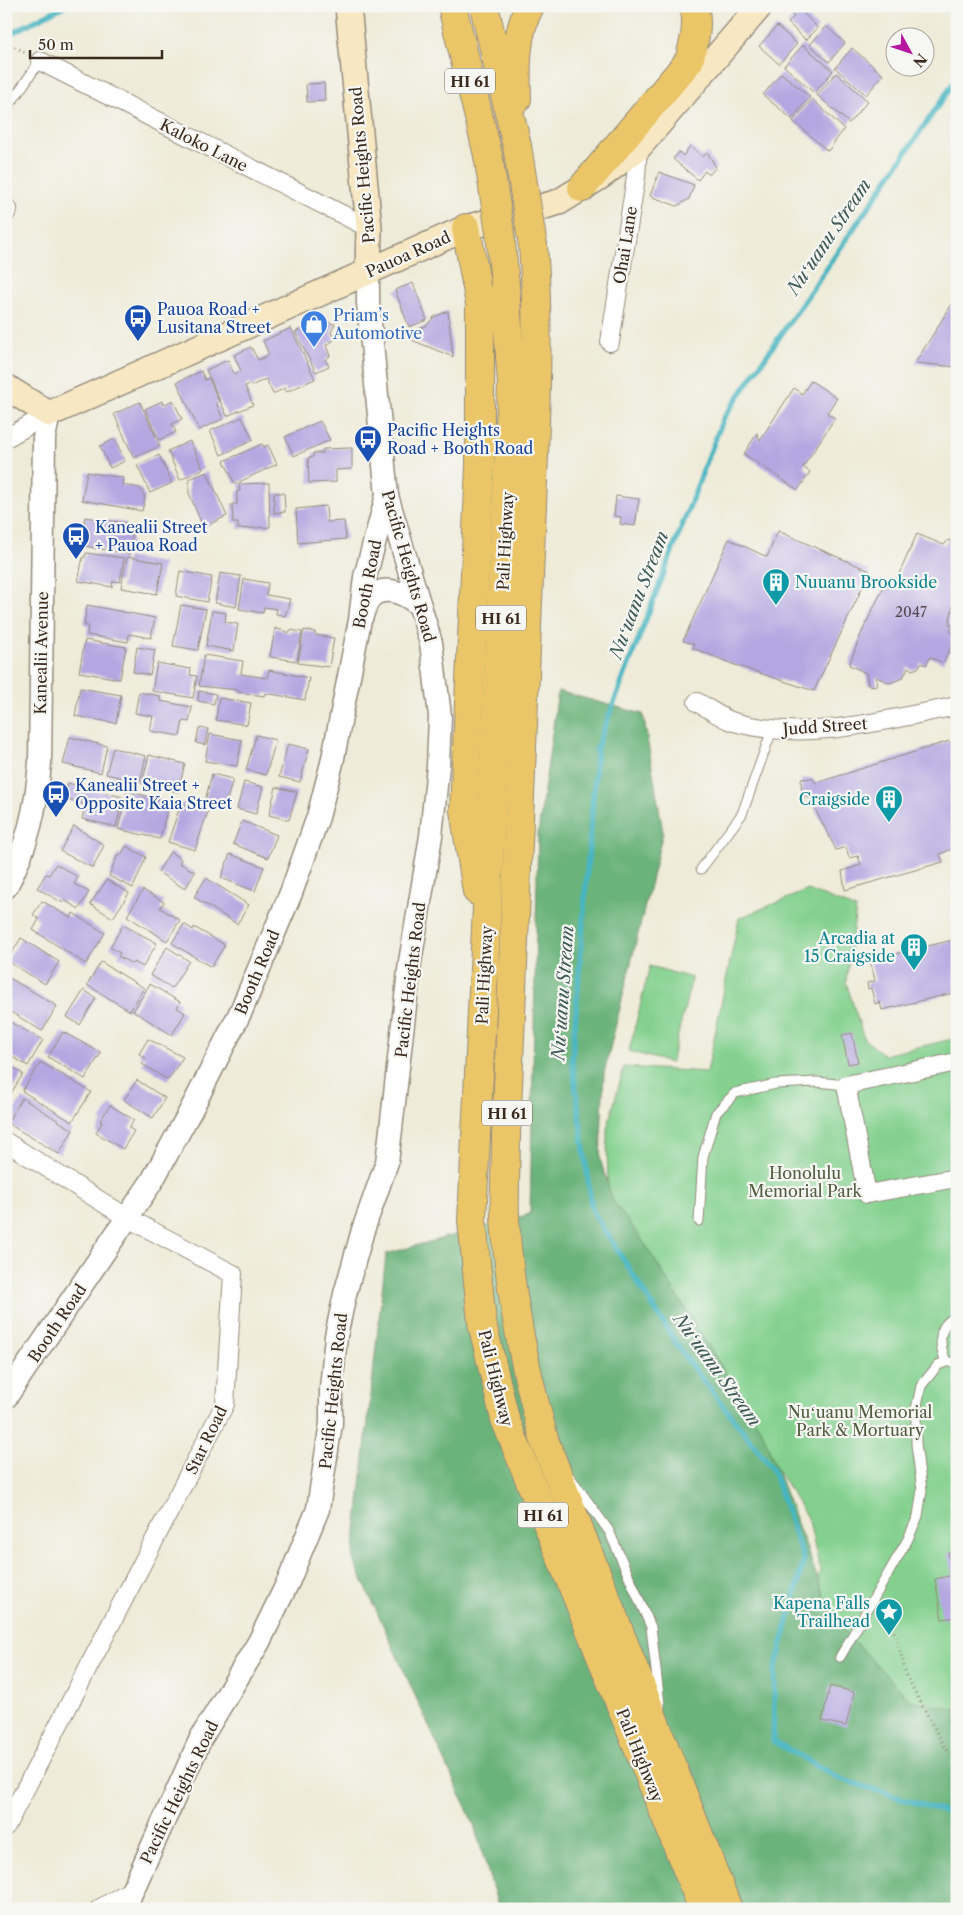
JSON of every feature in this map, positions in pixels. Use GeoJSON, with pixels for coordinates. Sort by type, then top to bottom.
{"type":"FeatureCollection","features":[{"type":"Feature","properties":{"kind":"highway","name":"Pali Highway"},"geometry":{"type":"LineString","coordinates":[[452,6],[488,155],[500,232],[512,385],[472,1220],[482,1322],[505,1419],[703,1909]]}},
{"type":"Feature","properties":{"kind":"highway","name":"Pali Highway"},"geometry":{"type":"LineString","coordinates":[[484,6],[517,146],[530,218],[536,279],[534,456],[506,1134],[505,1218],[516,1312],[545,1442],[728,1909]]}},
{"type":"Feature","properties":{"kind":"highway"},"geometry":{"type":"LineString","coordinates":[[517,146],[518,47],[521,27],[530,6]]}},
{"type":"Feature","properties":{"kind":"highway"},"geometry":{"type":"LineString","coordinates":[[582,188],[689,61],[695,42],[697,18],[694,6]]}},
{"type":"Feature","properties":{"kind":"highway"},"geometry":{"type":"LineString","coordinates":[[466,228],[480,304],[480,466],[464,810],[486,952]]}},
{"type":"Feature","properties":{"kind":"main road","name":"Pacific Heights Road"},"geometry":{"type":"LineString","coordinates":[[348,6],[369,228],[368,272]]}},
{"type":"Feature","properties":{"kind":"main road","name":"Pauoa Road"},"geometry":{"type":"LineString","coordinates":[[49,414],[466,228],[559,202],[638,148],[760,6]]}},
{"type":"Feature","properties":{"kind":"main road"},"geometry":{"type":"LineString","coordinates":[[6,387],[49,414]]}},
{"type":"Feature","properties":{"kind":"street","name":"Kaloko Lane"},"geometry":{"type":"LineString","coordinates":[[40,61],[369,228]]}},
{"type":"Feature","properties":{"kind":"street","name":"Ohai Lane"},"geometry":{"type":"LineString","coordinates":[[610,342],[636,177],[638,148]]}},
{"type":"Feature","properties":{"kind":"street","name":"Pacific Heights Road"},"geometry":{"type":"LineString","coordinates":[[128,1899],[202,1738],[259,1642],[281,1598],[318,1509],[331,1423],[331,1389],[336,1336],[363,1230],[386,1162],[410,962],[431,836],[438,766],[440,716],[431,643],[387,496],[368,303],[368,272]]}},
{"type":"Feature","properties":{"kind":"street","name":"Pauoa Road"},"geometry":{"type":"LineString","coordinates":[[6,438],[49,414]]}},
{"type":"Feature","properties":{"kind":"street","name":"Kanealii Avenue"},"geometry":{"type":"LineString","coordinates":[[6,887],[21,858],[36,804],[40,763],[44,438],[49,414]]}},
{"type":"Feature","properties":{"kind":"street","name":"Booth Road"},"geometry":{"type":"LineString","coordinates":[[6,1397],[152,1181],[191,1110],[241,1011],[291,893],[315,825],[332,763],[360,620],[365,577],[387,496]]}},
{"type":"Feature","properties":{"kind":"street"},"geometry":{"type":"LineString","coordinates":[[360,620],[374,594],[390,591],[399,592],[420,606]]}},
{"type":"Feature","properties":{"kind":"street","name":"Judd Street"},"geometry":{"type":"LineString","coordinates":[[697,702],[732,721],[772,730],[846,728],[957,706]]}},
{"type":"Feature","properties":{"kind":"street"},"geometry":{"type":"LineString","coordinates":[[957,1062],[846,1086],[867,1194],[957,1178]]}},
{"type":"Feature","properties":{"kind":"street","name":"Star Road"},"geometry":{"type":"LineString","coordinates":[[6,1142],[128,1218],[233,1274],[225,1404],[6,1826]]}},
{"type":"Feature","properties":{"kind":"street"},"geometry":{"type":"LineString","coordinates":[[99,1909],[128,1899]]}},
{"type":"Feature","properties":{"kind":"lane"},"geometry":{"type":"LineString","coordinates":[[6,110],[40,61]]}},
{"type":"Feature","properties":{"kind":"lane"},"geometry":{"type":"LineString","coordinates":[[700,869],[742,814],[772,730]]}},
{"type":"Feature","properties":{"kind":"lane"},"geometry":{"type":"LineString","coordinates":[[699,1221],[703,1157],[716,1113],[735,1093],[776,1084],[817,1082],[846,1086]]}},
{"type":"Feature","properties":{"kind":"lane"},"geometry":{"type":"LineString","coordinates":[[946,1362],[940,1347],[940,1334],[950,1319],[957,1316]]}},
{"type":"Feature","properties":{"kind":"lane"},"geometry":{"type":"LineString","coordinates":[[840,1657],[908,1539],[918,1516],[922,1490],[916,1444],[916,1409],[921,1386],[938,1365],[946,1362],[957,1362]]}},
{"type":"Feature","properties":{"kind":"path"},"geometry":{"type":"LineString","coordinates":[[6,42],[12,45]]}},
{"type":"Feature","properties":{"kind":"path"},"geometry":{"type":"LineString","coordinates":[[873,1600],[896,1635],[906,1675],[945,1748],[957,1759]]}},
{"type":"Feature","properties":{"kind":"green space"},"geometry":{"type":"Polygon","coordinates":[[[558,691],[643,714],[663,832],[604,1073],[600,1159],[613,1201],[641,1238],[763,1433],[833,1619],[910,1700],[957,1710],[957,1909],[499,1909],[474,1825],[353,1559],[386,1254],[530,1214],[538,833],[558,691]]]}},
{"type":"Feature","properties":{"kind":"green space","name":"Honolulu Memorial Park"},"geometry":{"type":"Polygon","coordinates":[[[808,890],[856,909],[846,982],[864,1039],[884,1055],[957,1038],[957,1730],[787,1702],[820,1570],[809,1521],[710,1360],[608,1205],[607,1129],[624,1067],[707,1072],[739,918],[808,890]]]}},
{"type":"Feature","properties":{"kind":"green space"},"geometry":{"type":"Polygon","coordinates":[[[650,966],[692,978],[671,1063],[629,1051],[650,966]]]}},
{"type":"Feature","properties":{"kind":"building"},"geometry":{"type":"Polygon","coordinates":[[[796,6],[818,28],[806,40],[788,23],[794,17],[789,12],[796,6]]]}},
{"type":"Feature","properties":{"kind":"building"},"geometry":{"type":"Polygon","coordinates":[[[777,26],[797,44],[779,64],[759,46],[777,26]]]}},
{"type":"Feature","properties":{"kind":"building"},"geometry":{"type":"Polygon","coordinates":[[[826,26],[845,43],[829,62],[810,45],[826,26]]]}},
{"type":"Feature","properties":{"kind":"building"},"geometry":{"type":"Polygon","coordinates":[[[803,45],[833,71],[814,93],[784,66],[803,45]]]}},
{"type":"Feature","properties":{"kind":"building"},"geometry":{"type":"Polygon","coordinates":[[[852,48],[883,75],[866,95],[835,68],[852,48]]]}},
{"type":"Feature","properties":{"kind":"building"},"geometry":{"type":"Polygon","coordinates":[[[781,73],[810,97],[792,119],[763,95],[781,73]]]}},
{"type":"Feature","properties":{"kind":"building"},"geometry":{"type":"Polygon","coordinates":[[[836,73],[868,101],[849,123],[817,95],[836,73]]]}},
{"type":"Feature","properties":{"kind":"building"},"geometry":{"type":"Polygon","coordinates":[[[324,83],[325,101],[307,102],[306,84],[324,83]]]}},
{"type":"Feature","properties":{"kind":"building"},"geometry":{"type":"Polygon","coordinates":[[[812,99],[844,129],[828,151],[793,121],[812,99]]]}},
{"type":"Feature","properties":{"kind":"building"},"geometry":{"type":"Polygon","coordinates":[[[690,146],[703,157],[707,152],[716,167],[709,175],[705,171],[698,180],[673,159],[679,152],[683,156],[690,146]]]}},
{"type":"Feature","properties":{"kind":"building"},"geometry":{"type":"Polygon","coordinates":[[[659,172],[694,185],[689,199],[677,206],[650,196],[659,172]]]}},
{"type":"Feature","properties":{"kind":"building"},"geometry":{"type":"Polygon","coordinates":[[[413,283],[427,320],[409,327],[395,290],[413,283]]]}},
{"type":"Feature","properties":{"kind":"building"},"geometry":{"type":"Polygon","coordinates":[[[957,296],[957,367],[915,363],[957,296]]]}},
{"type":"Feature","properties":{"kind":"building"},"geometry":{"type":"Polygon","coordinates":[[[448,311],[453,357],[402,336],[426,326],[434,317],[448,311]]]}},
{"type":"Feature","properties":{"kind":"building","name":"Priam’s Automotive"},"geometry":{"type":"Polygon","coordinates":[[[315,320],[335,324],[331,332],[334,340],[326,345],[330,356],[325,360],[329,366],[316,372],[295,332],[307,326],[312,327],[315,320]]]}},
{"type":"Feature","properties":{"kind":"building"},"geometry":{"type":"Polygon","coordinates":[[[291,328],[315,379],[286,392],[285,388],[273,394],[266,379],[251,386],[250,384],[245,386],[253,405],[227,416],[206,370],[228,360],[234,374],[241,371],[234,355],[251,347],[258,360],[269,355],[263,341],[291,328]]]}},
{"type":"Feature","properties":{"kind":"building"},"geometry":{"type":"Polygon","coordinates":[[[201,371],[205,380],[209,378],[219,402],[216,403],[223,419],[199,430],[177,382],[201,371]]]}},
{"type":"Feature","properties":{"kind":"building"},"geometry":{"type":"Polygon","coordinates":[[[811,381],[837,398],[827,413],[835,418],[803,467],[810,472],[798,490],[744,454],[757,433],[760,440],[794,388],[802,394],[811,381]]]}},
{"type":"Feature","properties":{"kind":"building"},"geometry":{"type":"Polygon","coordinates":[[[173,400],[182,419],[172,424],[176,432],[159,440],[145,409],[162,401],[163,405],[173,400]]]}},
{"type":"Feature","properties":{"kind":"building"},"geometry":{"type":"Polygon","coordinates":[[[140,402],[160,446],[134,458],[114,414],[140,402]]]}},
{"type":"Feature","properties":{"kind":"building"},"geometry":{"type":"Polygon","coordinates":[[[242,417],[253,440],[221,455],[210,431],[242,417]]]}},
{"type":"Feature","properties":{"kind":"building"},"geometry":{"type":"Polygon","coordinates":[[[320,421],[330,440],[294,456],[285,437],[320,421]]]}},
{"type":"Feature","properties":{"kind":"building"},"geometry":{"type":"Polygon","coordinates":[[[115,439],[125,461],[110,468],[100,446],[115,439]]]}},
{"type":"Feature","properties":{"kind":"building"},"geometry":{"type":"Polygon","coordinates":[[[190,441],[203,469],[180,480],[168,451],[190,441]]]}},
{"type":"Feature","properties":{"kind":"building"},"geometry":{"type":"Polygon","coordinates":[[[262,444],[264,447],[268,445],[277,464],[235,484],[224,461],[262,444]]]}},
{"type":"Feature","properties":{"kind":"building"},"geometry":{"type":"Polygon","coordinates":[[[352,448],[352,469],[336,470],[336,482],[309,483],[308,458],[313,457],[313,453],[323,453],[323,449],[352,448]]]}},
{"type":"Feature","properties":{"kind":"building"},"geometry":{"type":"Polygon","coordinates":[[[159,455],[172,483],[150,493],[137,465],[159,455]]]}},
{"type":"Feature","properties":{"kind":"building"},"geometry":{"type":"Polygon","coordinates":[[[87,472],[123,478],[122,485],[140,488],[145,497],[142,511],[82,500],[87,472]]]}},
{"type":"Feature","properties":{"kind":"building"},"geometry":{"type":"Polygon","coordinates":[[[207,472],[227,516],[203,527],[189,493],[189,479],[207,472]]]}},
{"type":"Feature","properties":{"kind":"building"},"geometry":{"type":"Polygon","coordinates":[[[269,483],[270,527],[238,529],[238,523],[233,523],[232,504],[237,504],[237,491],[240,491],[239,484],[269,483]]]}},
{"type":"Feature","properties":{"kind":"building"},"geometry":{"type":"Polygon","coordinates":[[[274,493],[284,493],[285,512],[274,513],[274,493]]]}},
{"type":"Feature","properties":{"kind":"building"},"geometry":{"type":"Polygon","coordinates":[[[616,496],[639,499],[635,526],[620,524],[621,517],[614,516],[616,496]]]}},
{"type":"Feature","properties":{"kind":"building"},"geometry":{"type":"Polygon","coordinates":[[[326,506],[327,522],[344,521],[346,539],[298,543],[296,509],[326,506]]]}},
{"type":"Feature","properties":{"kind":"building"},"geometry":{"type":"Polygon","coordinates":[[[85,517],[126,523],[125,528],[133,530],[129,554],[84,546],[85,542],[80,541],[85,517]]]}},
{"type":"Feature","properties":{"kind":"building","name":"Nuuanu Brookside"},"geometry":{"type":"Polygon","coordinates":[[[778,531],[870,571],[814,691],[735,665],[693,648],[694,644],[683,641],[729,539],[767,557],[778,531]]]}},
{"type":"Feature","properties":{"kind":"building"},"geometry":{"type":"Polygon","coordinates":[[[917,534],[944,545],[948,540],[957,543],[957,567],[954,572],[957,573],[957,608],[953,606],[949,624],[954,626],[950,631],[955,635],[953,644],[943,663],[930,657],[926,665],[921,663],[918,668],[912,670],[908,667],[903,678],[890,683],[876,677],[877,686],[868,685],[866,673],[849,665],[862,632],[886,582],[894,585],[917,534]]]}},
{"type":"Feature","properties":{"kind":"building"},"geometry":{"type":"Polygon","coordinates":[[[86,553],[124,558],[120,582],[113,581],[112,587],[78,581],[83,557],[85,557],[86,553]]]}},
{"type":"Feature","properties":{"kind":"building"},"geometry":{"type":"Polygon","coordinates":[[[127,557],[163,563],[157,594],[121,588],[127,557]]]}},
{"type":"Feature","properties":{"kind":"building"},"geometry":{"type":"Polygon","coordinates":[[[180,571],[212,577],[207,602],[176,596],[180,571]]]}},
{"type":"Feature","properties":{"kind":"building"},"geometry":{"type":"Polygon","coordinates":[[[220,573],[241,576],[236,607],[215,603],[220,573]]]}},
{"type":"Feature","properties":{"kind":"building"},"geometry":{"type":"Polygon","coordinates":[[[244,579],[268,583],[266,595],[290,599],[285,616],[276,614],[277,609],[264,607],[263,613],[239,609],[244,579]]]}},
{"type":"Feature","properties":{"kind":"building"},"geometry":{"type":"Polygon","coordinates":[[[87,605],[155,618],[151,638],[129,634],[128,642],[87,635],[88,626],[84,625],[87,605]]]}},
{"type":"Feature","properties":{"kind":"building"},"geometry":{"type":"Polygon","coordinates":[[[181,605],[206,609],[198,650],[173,646],[181,605]]]}},
{"type":"Feature","properties":{"kind":"building"},"geometry":{"type":"Polygon","coordinates":[[[212,611],[226,613],[225,622],[238,624],[234,651],[206,646],[212,611]]]}},
{"type":"Feature","properties":{"kind":"building"},"geometry":{"type":"Polygon","coordinates":[[[275,628],[290,633],[290,630],[302,632],[297,661],[270,657],[275,628]]]}},
{"type":"Feature","properties":{"kind":"building"},"geometry":{"type":"Polygon","coordinates":[[[304,630],[315,632],[315,635],[334,638],[329,667],[298,663],[304,630]]]}},
{"type":"Feature","properties":{"kind":"building"},"geometry":{"type":"Polygon","coordinates":[[[85,640],[126,647],[120,679],[79,672],[85,640]]]}},
{"type":"Feature","properties":{"kind":"building"},"geometry":{"type":"Polygon","coordinates":[[[137,647],[155,650],[150,675],[133,672],[137,647]]]}},
{"type":"Feature","properties":{"kind":"building"},"geometry":{"type":"Polygon","coordinates":[[[204,655],[243,661],[241,674],[267,678],[269,670],[309,678],[305,700],[265,693],[264,696],[238,692],[238,690],[199,686],[204,655]]]}},
{"type":"Feature","properties":{"kind":"building"},"geometry":{"type":"Polygon","coordinates":[[[157,663],[191,669],[190,675],[197,676],[193,698],[152,691],[157,663]]]}},
{"type":"Feature","properties":{"kind":"building"},"geometry":{"type":"Polygon","coordinates":[[[80,688],[121,695],[116,723],[75,716],[80,688]]]}},
{"type":"Feature","properties":{"kind":"building"},"geometry":{"type":"Polygon","coordinates":[[[199,691],[216,694],[214,704],[198,701],[199,691]]]}},
{"type":"Feature","properties":{"kind":"building"},"geometry":{"type":"Polygon","coordinates":[[[139,692],[160,696],[160,701],[192,707],[189,722],[183,721],[180,736],[150,731],[153,716],[135,713],[139,692]]]}},
{"type":"Feature","properties":{"kind":"building"},"geometry":{"type":"Polygon","coordinates":[[[219,698],[251,703],[247,725],[216,720],[219,698]]]}},
{"type":"Feature","properties":{"kind":"building"},"geometry":{"type":"Polygon","coordinates":[[[199,728],[208,729],[205,745],[196,743],[199,728]]]}},
{"type":"Feature","properties":{"kind":"building"},"geometry":{"type":"Polygon","coordinates":[[[210,734],[242,740],[237,766],[205,761],[210,734]]]}},
{"type":"Feature","properties":{"kind":"building"},"geometry":{"type":"Polygon","coordinates":[[[256,735],[276,740],[266,775],[246,770],[256,735]]]}},
{"type":"Feature","properties":{"kind":"building"},"geometry":{"type":"Polygon","coordinates":[[[70,737],[107,746],[101,773],[63,764],[70,737]]]}},
{"type":"Feature","properties":{"kind":"building","name":"Craigside"},"geometry":{"type":"Polygon","coordinates":[[[949,741],[957,750],[957,847],[940,854],[943,862],[845,890],[842,871],[861,865],[858,856],[849,858],[846,847],[836,850],[809,797],[804,798],[802,796],[801,779],[812,778],[816,783],[949,741]]]}},
{"type":"Feature","properties":{"kind":"building"},"geometry":{"type":"Polygon","coordinates":[[[288,744],[309,749],[300,782],[279,777],[288,744]]]}},
{"type":"Feature","properties":{"kind":"building"},"geometry":{"type":"Polygon","coordinates":[[[113,748],[146,756],[140,782],[106,774],[113,748]]]}},
{"type":"Feature","properties":{"kind":"building"},"geometry":{"type":"Polygon","coordinates":[[[149,755],[185,764],[178,792],[142,784],[149,755]]]}},
{"type":"Feature","properties":{"kind":"building"},"geometry":{"type":"Polygon","coordinates":[[[212,774],[233,779],[225,807],[205,801],[212,774]]]}},
{"type":"Feature","properties":{"kind":"building"},"geometry":{"type":"Polygon","coordinates":[[[244,782],[263,787],[256,814],[237,809],[244,782]]]}},
{"type":"Feature","properties":{"kind":"building"},"geometry":{"type":"Polygon","coordinates":[[[68,783],[123,797],[116,827],[82,819],[85,805],[64,799],[68,783]]]}},
{"type":"Feature","properties":{"kind":"building"},"geometry":{"type":"Polygon","coordinates":[[[276,787],[297,792],[289,820],[269,815],[276,787]]]}},
{"type":"Feature","properties":{"kind":"building"},"geometry":{"type":"Polygon","coordinates":[[[127,791],[169,802],[160,839],[118,829],[127,791]]]}},
{"type":"Feature","properties":{"kind":"building"},"geometry":{"type":"Polygon","coordinates":[[[181,803],[208,811],[195,850],[168,842],[181,803]]]}},
{"type":"Feature","properties":{"kind":"building"},"geometry":{"type":"Polygon","coordinates":[[[242,821],[277,835],[268,858],[233,844],[242,821]]]}},
{"type":"Feature","properties":{"kind":"building"},"geometry":{"type":"Polygon","coordinates":[[[74,826],[104,845],[93,868],[60,851],[74,826]]]}},
{"type":"Feature","properties":{"kind":"building"},"geometry":{"type":"Polygon","coordinates":[[[126,846],[146,857],[133,888],[109,876],[118,854],[121,855],[126,846]]]}},
{"type":"Feature","properties":{"kind":"building"},"geometry":{"type":"Polygon","coordinates":[[[170,852],[181,859],[179,863],[195,872],[185,889],[158,872],[170,852]]]}},
{"type":"Feature","properties":{"kind":"building"},"geometry":{"type":"Polygon","coordinates":[[[230,854],[264,867],[255,891],[221,878],[230,854]]]}},
{"type":"Feature","properties":{"kind":"building"},"geometry":{"type":"Polygon","coordinates":[[[56,864],[78,877],[74,884],[89,892],[79,909],[64,900],[63,903],[37,888],[46,874],[49,875],[56,864]]]}},
{"type":"Feature","properties":{"kind":"building"},"geometry":{"type":"Polygon","coordinates":[[[206,878],[249,905],[237,924],[194,897],[206,878]]]}},
{"type":"Feature","properties":{"kind":"building"},"geometry":{"type":"Polygon","coordinates":[[[107,880],[129,893],[113,918],[90,904],[107,880]]]}},
{"type":"Feature","properties":{"kind":"building"},"geometry":{"type":"Polygon","coordinates":[[[143,890],[164,902],[160,908],[180,920],[167,941],[127,916],[143,890]]]}},
{"type":"Feature","properties":{"kind":"building"},"geometry":{"type":"Polygon","coordinates":[[[42,901],[71,918],[73,913],[105,933],[86,964],[33,930],[39,919],[33,915],[42,901]]]}},
{"type":"Feature","properties":{"kind":"building"},"geometry":{"type":"Polygon","coordinates":[[[184,924],[193,930],[194,927],[225,945],[211,967],[172,943],[184,924]]]}},
{"type":"Feature","properties":{"kind":"building"},"geometry":{"type":"Polygon","coordinates":[[[123,925],[157,943],[143,967],[134,962],[132,964],[118,956],[120,953],[110,947],[123,925]]]}},
{"type":"Feature","properties":{"kind":"building"},"geometry":{"type":"Polygon","coordinates":[[[21,938],[59,962],[45,984],[7,961],[21,938]]]}},
{"type":"Feature","properties":{"kind":"building","name":"Arcadia at 15 Craigside"},"geometry":{"type":"Polygon","coordinates":[[[957,939],[957,992],[882,1010],[880,1002],[875,1004],[871,988],[868,989],[867,983],[875,981],[870,960],[957,939]]]}},
{"type":"Feature","properties":{"kind":"building"},"geometry":{"type":"Polygon","coordinates":[[[167,947],[189,961],[172,988],[150,975],[167,947]]]}},
{"type":"Feature","properties":{"kind":"building"},"geometry":{"type":"Polygon","coordinates":[[[101,962],[144,988],[130,1011],[87,985],[101,962]]]}},
{"type":"Feature","properties":{"kind":"building"},"geometry":{"type":"Polygon","coordinates":[[[6,976],[57,1006],[42,1031],[6,1009],[6,976]]]}},
{"type":"Feature","properties":{"kind":"building"},"geometry":{"type":"Polygon","coordinates":[[[150,984],[180,1002],[177,1008],[185,1013],[172,1035],[133,1011],[150,984]]]}},
{"type":"Feature","properties":{"kind":"building"},"geometry":{"type":"Polygon","coordinates":[[[84,990],[96,998],[80,1025],[67,1017],[84,990]]]}},
{"type":"Feature","properties":{"kind":"building"},"geometry":{"type":"Polygon","coordinates":[[[6,1020],[43,1040],[28,1066],[6,1053],[6,1020]]]}},
{"type":"Feature","properties":{"kind":"building"},"geometry":{"type":"Polygon","coordinates":[[[63,1032],[101,1053],[85,1079],[48,1057],[63,1032]]]}},
{"type":"Feature","properties":{"kind":"building"},"geometry":{"type":"Polygon","coordinates":[[[852,1033],[858,1062],[848,1064],[842,1035],[852,1033]]]}},
{"type":"Feature","properties":{"kind":"building"},"geometry":{"type":"Polygon","coordinates":[[[148,1039],[183,1057],[168,1080],[142,1064],[146,1058],[139,1054],[148,1039]]]}},
{"type":"Feature","properties":{"kind":"building"},"geometry":{"type":"Polygon","coordinates":[[[41,1062],[91,1092],[72,1122],[22,1091],[41,1062]]]}},
{"type":"Feature","properties":{"kind":"building"},"geometry":{"type":"Polygon","coordinates":[[[6,1063],[23,1074],[6,1101],[6,1063]]]}},
{"type":"Feature","properties":{"kind":"building"},"geometry":{"type":"Polygon","coordinates":[[[137,1080],[165,1098],[153,1118],[124,1100],[137,1080]]]}},
{"type":"Feature","properties":{"kind":"building"},"geometry":{"type":"Polygon","coordinates":[[[22,1098],[73,1130],[59,1154],[7,1123],[22,1098]]]}},
{"type":"Feature","properties":{"kind":"building"},"geometry":{"type":"Polygon","coordinates":[[[110,1105],[134,1120],[129,1128],[134,1131],[123,1149],[96,1133],[102,1122],[100,1121],[110,1105]]]}},
{"type":"Feature","properties":{"kind":"building"},"geometry":{"type":"Polygon","coordinates":[[[957,1551],[957,1617],[942,1619],[935,1579],[953,1575],[948,1553],[957,1551]]]}},
{"type":"Feature","properties":{"kind":"building"},"geometry":{"type":"Polygon","coordinates":[[[830,1686],[854,1692],[846,1726],[822,1721],[830,1686]]]}},
{"type":"Feature","properties":{"kind":"waterway"},"geometry":{"type":"LineString","coordinates":[[6,36],[64,6]]}},
{"type":"Feature","properties":{"kind":"waterway","name":"Nuʻuanu Stream"},"geometry":{"type":"LineString","coordinates":[[957,78],[723,419],[597,747],[572,1061],[592,1210],[685,1357],[772,1468],[804,1560],[775,1670],[773,1741],[841,1779],[957,1816]]}},
{"type":"Feature","properties":{"kind":"place","name":"Pauoa Road + Lusitana Street"},"geometry":{"type":"Point","coordinates":[138,342]}},
{"type":"Feature","properties":{"kind":"place","name":"Priam’s Automotive"},"geometry":{"type":"Point","coordinates":[314,348]}},
{"type":"Feature","properties":{"kind":"place","name":"Pacific Heights Road + Booth Road"},"geometry":{"type":"Point","coordinates":[368,463]}},
{"type":"Feature","properties":{"kind":"place","name":"Kanealii Street + Pauoa Road"},"geometry":{"type":"Point","coordinates":[76,560]}},
{"type":"Feature","properties":{"kind":"place","name":"Nuuanu Brookside"},"geometry":{"type":"Point","coordinates":[776,606]}},
{"type":"Feature","properties":{"kind":"place","name":"Kanealii Street + Opposite Kaia Street"},"geometry":{"type":"Point","coordinates":[56,818]}},
{"type":"Feature","properties":{"kind":"place","name":"Craigside"},"geometry":{"type":"Point","coordinates":[889,823]}},
{"type":"Feature","properties":{"kind":"place","name":"Arcadia at 15 Craigside"},"geometry":{"type":"Point","coordinates":[914,971]}},
{"type":"Feature","properties":{"kind":"place","name":"Kapena Falls Trailhead"},"geometry":{"type":"Point","coordinates":[889,1636]}},
{"type":"Feature","properties":{"kind":"park label","name":"Nuʻuanu Memorial Park & Mortuary"},"geometry":{"type":"Point","coordinates":[860,1421]}}]}
